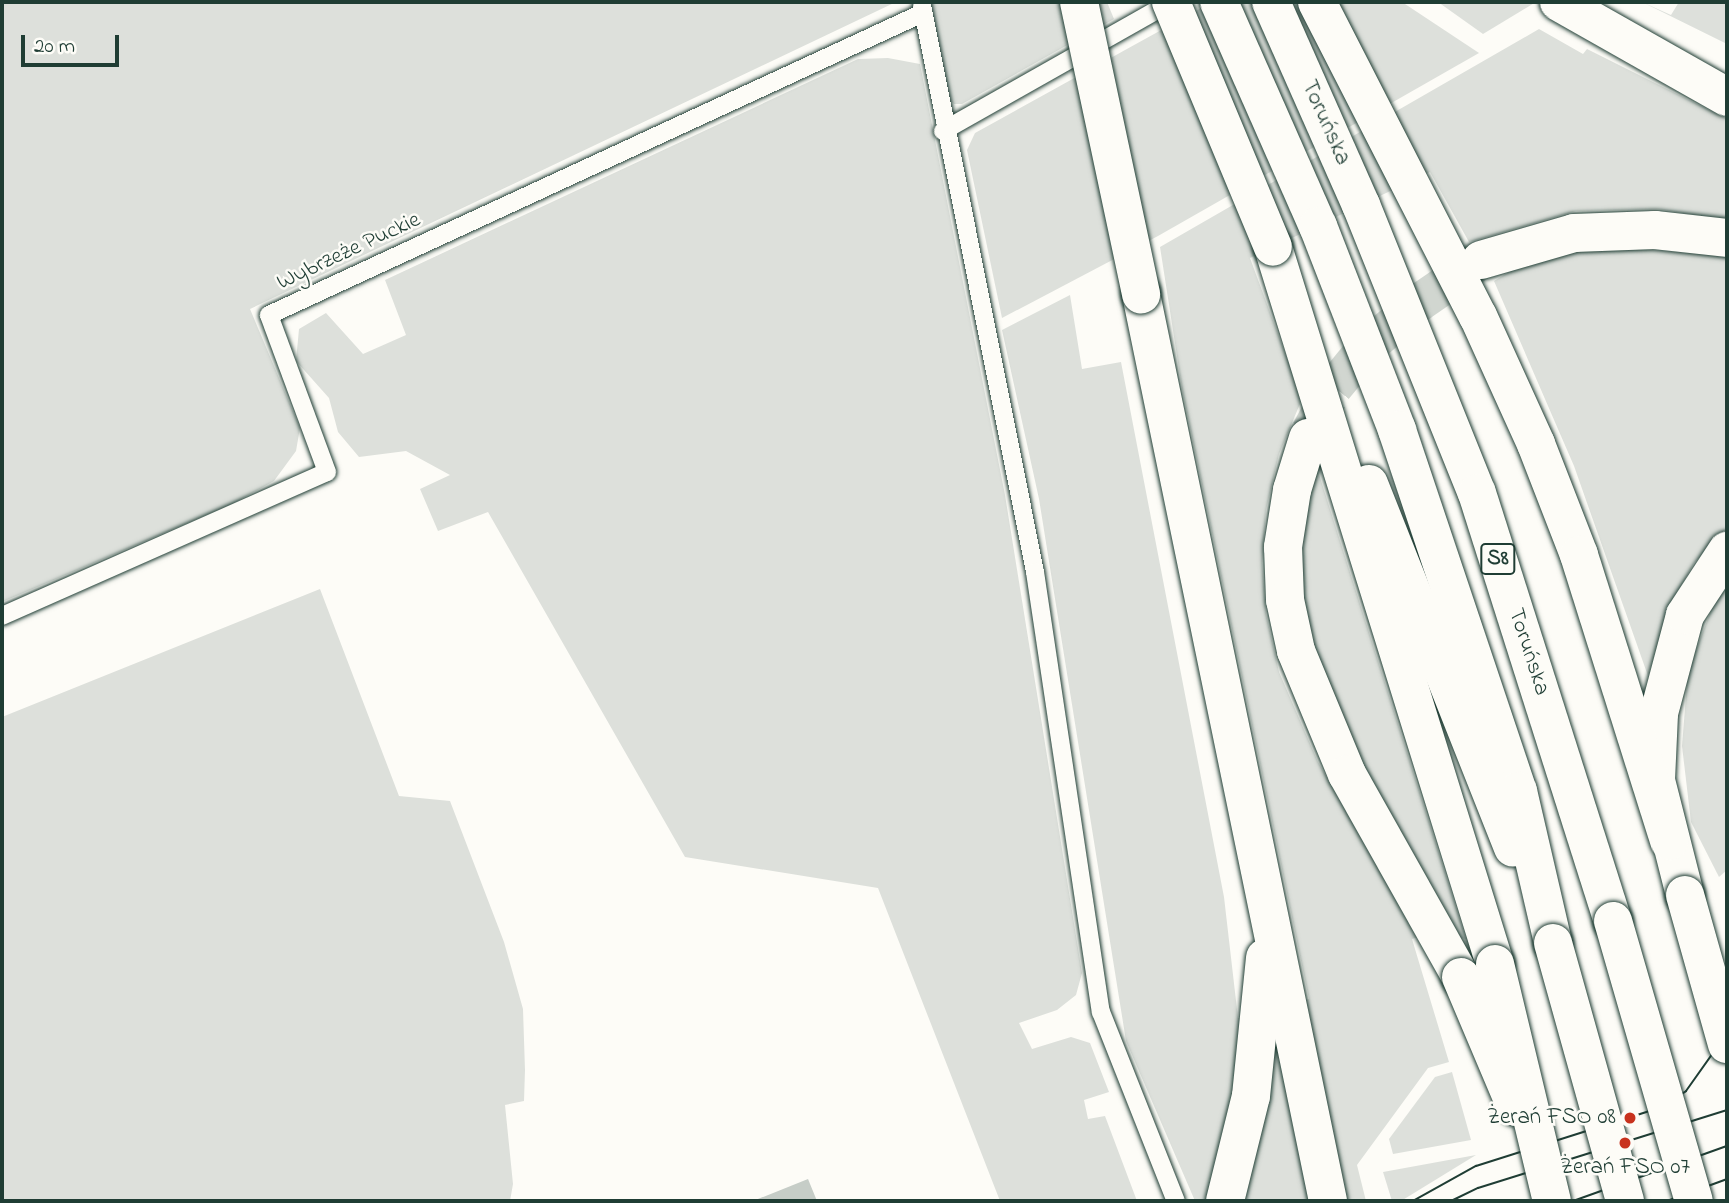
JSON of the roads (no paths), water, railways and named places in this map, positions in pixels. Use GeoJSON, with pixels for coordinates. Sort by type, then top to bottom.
{"type":"FeatureCollection","features":[{"type":"Feature","properties":{"kind":"main road"},"geometry":{"type":"LineString","coordinates":[[1079,2],[1328,1201]]}},
{"type":"Feature","properties":{"kind":"main road"},"geometry":{"type":"LineString","coordinates":[[1171,2],[1273,247],[1553,943]]}},
{"type":"Feature","properties":{"kind":"main road","name":"Toruńska"},"geometry":{"type":"LineString","coordinates":[[1219,2],[1318,226],[1464,622],[1518,791],[1553,943],[1625,1201]]}},
{"type":"Feature","properties":{"kind":"main road","name":"Toruńska"},"geometry":{"type":"LineString","coordinates":[[1271,2],[1361,205],[1477,493],[1613,921],[1694,1201]]}},
{"type":"Feature","properties":{"kind":"main road"},"geometry":{"type":"LineString","coordinates":[[1317,2],[1503,367],[1558,498],[1669,841],[1727,1044]]}},
{"type":"Feature","properties":{"kind":"main road"},"geometry":{"type":"LineString","coordinates":[[1568,8],[1727,97]]}},
{"type":"Feature","properties":{"kind":"main road"},"geometry":{"type":"LineString","coordinates":[[1655,59],[1727,88]]}},
{"type":"Feature","properties":{"kind":"main road"},"geometry":{"type":"LineString","coordinates":[[1481,260],[1574,233],[1655,230],[1727,238]]}},
{"type":"Feature","properties":{"kind":"main road"},"geometry":{"type":"LineString","coordinates":[[1273,247],[1478,971],[1552,1201]]}},
{"type":"Feature","properties":{"kind":"main road"},"geometry":{"type":"LineString","coordinates":[[1308,438],[1292,490],[1283,547],[1285,600],[1296,651],[1347,774],[1478,971]]}},
{"type":"Feature","properties":{"kind":"main road"},"geometry":{"type":"LineString","coordinates":[[1669,841],[1656,779],[1662,689],[1685,615],[1727,551]]}},
{"type":"Feature","properties":{"kind":"main road"},"geometry":{"type":"LineString","coordinates":[[1225,1201],[1245,1127],[1261,1020],[1266,929],[1259,866]]}},
{"type":"Feature","properties":{"kind":"lane"},"geometry":{"type":"LineString","coordinates":[[943,131],[1171,2]]}},
{"type":"Feature","properties":{"kind":"lane"},"geometry":{"type":"LineString","coordinates":[[922,8],[943,131],[1035,572],[1101,1012],[1176,1201]]}},
{"type":"Feature","properties":{"kind":"lane","name":"Wybrzeże Puckie"},"geometry":{"type":"LineString","coordinates":[[2,616],[327,472],[269,315],[922,8]]}},
{"type":"Feature","properties":{"kind":"tunnel"},"geometry":{"type":"LineString","coordinates":[[1310,432],[1334,387],[1366,348],[1420,302],[1481,260]]}},
{"type":"Feature","properties":{"kind":"tram line"},"geometry":{"type":"LineString","coordinates":[[1413,1201],[1476,1166],[1659,1108],[1686,1091],[1727,1033]]}},
{"type":"Feature","properties":{"kind":"tram line"},"geometry":{"type":"LineString","coordinates":[[1451,1201],[1478,1188],[1727,1110]]}},
{"type":"Feature","properties":{"kind":"tram line"},"geometry":{"type":"LineString","coordinates":[[1573,1201],[1727,1146]]}},
{"type":"Feature","properties":{"kind":"tram line"},"geometry":{"type":"LineString","coordinates":[[1667,1201],[1727,1179]]}},
{"type":"Feature","properties":{"kind":"place","name":"Żerań FSO 08"},"geometry":{"type":"Point","coordinates":[1630,1118]}},
{"type":"Feature","properties":{"kind":"place","name":"Żerań FSO 07"},"geometry":{"type":"Point","coordinates":[1625,1143]}}]}
